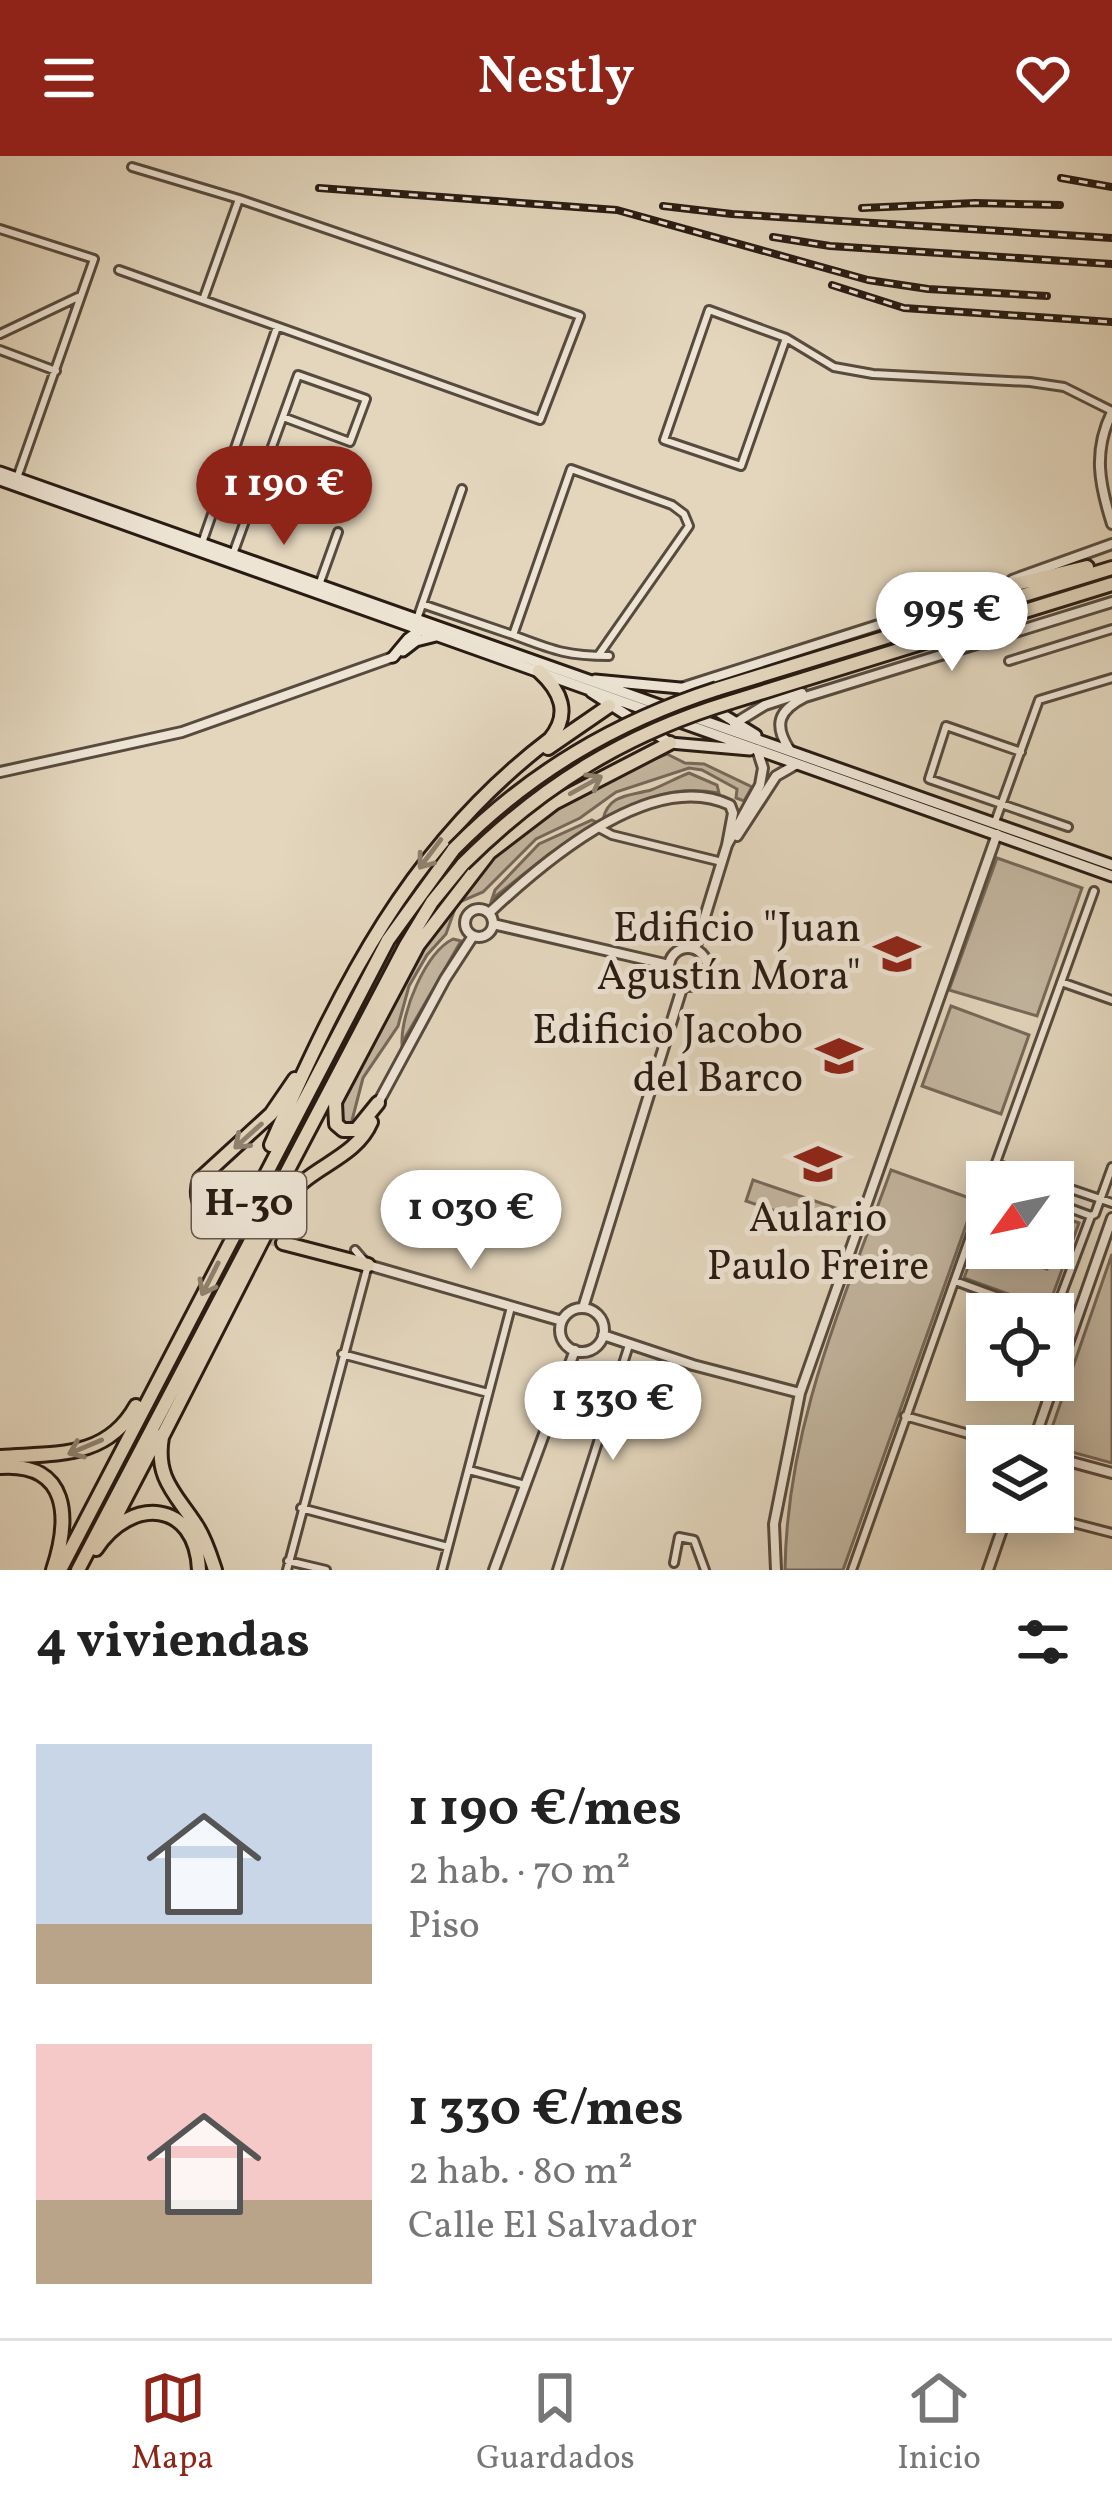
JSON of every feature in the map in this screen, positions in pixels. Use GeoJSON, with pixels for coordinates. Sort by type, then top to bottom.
{"type":"FeatureCollection","features":[{"type":"Feature","properties":{"kind":"highway"},"geometry":{"type":"LineString","coordinates":[[979,593],[1112,565]]}},
{"type":"Feature","properties":{"kind":"highway","name":"H-30"},"geometry":{"type":"LineString","coordinates":[[56,1570],[388,940],[454,850],[512,795],[592,741],[637,718],[1112,565]]}},
{"type":"Feature","properties":{"kind":"highway","name":"H-30"},"geometry":{"type":"LineString","coordinates":[[80,1570],[406,945],[463,864],[525,806],[603,753],[647,731],[1112,588]]}},
{"type":"Feature","properties":{"kind":"highway"},"geometry":{"type":"LineString","coordinates":[[227,1245],[319,1043],[383,921],[458,819],[560,724],[561,699],[539,671]]}},
{"type":"Feature","properties":{"kind":"highway"},"geometry":{"type":"LineString","coordinates":[[511,771],[618,700]]}},
{"type":"Feature","properties":{"kind":"highway"},"geometry":{"type":"LineString","coordinates":[[406,945],[492,849],[554,803],[670,743]]}},
{"type":"Feature","properties":{"kind":"highway"},"geometry":{"type":"LineString","coordinates":[[378,1103],[356,1130],[343,1130],[336,1124],[335,1102],[418,945],[492,849]]}},
{"type":"Feature","properties":{"kind":"highway"},"geometry":{"type":"LineString","coordinates":[[224,1226],[198,1201],[200,1179],[271,1114],[319,1043]]}},
{"type":"Feature","properties":{"kind":"highway"},"geometry":{"type":"LineString","coordinates":[[80,1570],[174,1409],[267,1232],[321,1103]]}},
{"type":"Feature","properties":{"kind":"highway"},"geometry":{"type":"LineString","coordinates":[[267,1232],[302,1182],[354,1147],[378,1103]]}},
{"type":"Feature","properties":{"kind":"highway"},"geometry":{"type":"LineString","coordinates":[[283,1243],[368,1265]]}},
{"type":"Feature","properties":{"kind":"highway"},"geometry":{"type":"LineString","coordinates":[[0,1457],[62,1456],[112,1434],[131,1415],[185,1329]]}},
{"type":"Feature","properties":{"kind":"highway"},"geometry":{"type":"LineString","coordinates":[[174,1409],[162,1437],[161,1474],[199,1528],[215,1570]]}},
{"type":"Feature","properties":{"kind":"highway"},"geometry":{"type":"LineString","coordinates":[[0,1467],[20,1466],[42,1474],[63,1503],[64,1530],[56,1570]]}},
{"type":"Feature","properties":{"kind":"highway"},"geometry":{"type":"LineString","coordinates":[[100,1542],[130,1516],[149,1511],[165,1514],[190,1535],[199,1570]]}},
{"type":"Feature","properties":{"kind":"main road"},"geometry":{"type":"LineString","coordinates":[[0,476],[320,585],[439,635],[588,684],[618,700],[728,728],[797,764],[1112,865]]}},
{"type":"Feature","properties":{"kind":"main road"},"geometry":{"type":"LineString","coordinates":[[0,476],[402,622],[459,634],[539,671],[588,684],[618,700],[626,718],[670,743],[747,752],[758,745]]}},
{"type":"Feature","properties":{"kind":"main road"},"geometry":{"type":"LineString","coordinates":[[17,478],[38,493]]}},
{"type":"Feature","properties":{"kind":"main road"},"geometry":{"type":"LineString","coordinates":[[81,500],[109,518],[138,520]]}},
{"type":"Feature","properties":{"kind":"main road"},"geometry":{"type":"LineString","coordinates":[[171,540],[202,543],[212,555]]}},
{"type":"Feature","properties":{"kind":"main road"},"geometry":{"type":"LineString","coordinates":[[212,555],[233,554],[251,568]]}},
{"type":"Feature","properties":{"kind":"main road"},"geometry":{"type":"LineString","coordinates":[[288,581],[320,585],[350,604]]}},
{"type":"Feature","properties":{"kind":"main road"},"geometry":{"type":"LineString","coordinates":[[402,622],[408,639]]}},
{"type":"Feature","properties":{"kind":"main road"},"geometry":{"type":"LineString","coordinates":[[393,657],[419,624]]}},
{"type":"Feature","properties":{"kind":"main road"},"geometry":{"type":"LineString","coordinates":[[393,657],[416,641],[439,635]]}},
{"type":"Feature","properties":{"kind":"main road"},"geometry":{"type":"LineString","coordinates":[[618,700],[640,683]]}},
{"type":"Feature","properties":{"kind":"main road"},"geometry":{"type":"LineString","coordinates":[[588,684],[680,688],[726,707],[728,728]]}},
{"type":"Feature","properties":{"kind":"main road"},"geometry":{"type":"LineString","coordinates":[[728,728],[758,745],[789,748],[1112,876]]}},
{"type":"Feature","properties":{"kind":"main road"},"geometry":{"type":"LineString","coordinates":[[706,746],[728,728]]}},
{"type":"Feature","properties":{"kind":"street"},"geometry":{"type":"LineString","coordinates":[[119,270],[540,420],[580,316],[132,167]]}},
{"type":"Feature","properties":{"kind":"street"},"geometry":{"type":"LineString","coordinates":[[203,300],[238,199]]}},
{"type":"Feature","properties":{"kind":"street"},"geometry":{"type":"LineString","coordinates":[[0,229],[94,259],[17,478]]}},
{"type":"Feature","properties":{"kind":"street"},"geometry":{"type":"LineString","coordinates":[[0,334],[81,296]]}},
{"type":"Feature","properties":{"kind":"street"},"geometry":{"type":"LineString","coordinates":[[786,338],[741,466],[664,440],[709,310],[786,338],[834,367],[873,374],[1047,384],[1064,387],[1112,411],[1099,448],[1098,470],[1112,524]]}},
{"type":"Feature","properties":{"kind":"street"},"geometry":{"type":"LineString","coordinates":[[202,543],[277,326]]}},
{"type":"Feature","properties":{"kind":"street"},"geometry":{"type":"LineString","coordinates":[[0,350],[56,371]]}},
{"type":"Feature","properties":{"kind":"street"},"geometry":{"type":"LineString","coordinates":[[233,554],[298,375],[366,399],[350,442],[283,417]]}},
{"type":"Feature","properties":{"kind":"street"},"geometry":{"type":"LineString","coordinates":[[1099,448],[1112,444]]}},
{"type":"Feature","properties":{"kind":"street"},"geometry":{"type":"LineString","coordinates":[[513,635],[571,469],[672,505],[684,514],[689,526],[598,656]]}},
{"type":"Feature","properties":{"kind":"street"},"geometry":{"type":"LineString","coordinates":[[419,624],[462,489]]}},
{"type":"Feature","properties":{"kind":"street"},"geometry":{"type":"LineString","coordinates":[[320,585],[338,532]]}},
{"type":"Feature","properties":{"kind":"street"},"geometry":{"type":"LineString","coordinates":[[680,688],[979,593],[1112,544]]}},
{"type":"Feature","properties":{"kind":"street"},"geometry":{"type":"LineString","coordinates":[[789,748],[778,729],[784,710],[805,697],[1112,602]]}},
{"type":"Feature","properties":{"kind":"street"},"geometry":{"type":"LineString","coordinates":[[422,604],[569,656],[609,656]]}},
{"type":"Feature","properties":{"kind":"street"},"geometry":{"type":"LineString","coordinates":[[1009,661],[1112,629]]}},
{"type":"Feature","properties":{"kind":"street"},"geometry":{"type":"LineString","coordinates":[[0,772],[182,732],[393,657]]}},
{"type":"Feature","properties":{"kind":"street"},"geometry":{"type":"LineString","coordinates":[[776,1570],[774,1524],[800,1393],[1039,700],[1112,678]]}},
{"type":"Feature","properties":{"kind":"street"},"geometry":{"type":"LineString","coordinates":[[728,728],[765,705],[830,689]]}},
{"type":"Feature","properties":{"kind":"street"},"geometry":{"type":"LineString","coordinates":[[1021,752],[946,726],[929,779],[1068,827]]}},
{"type":"Feature","properties":{"kind":"street"},"geometry":{"type":"LineString","coordinates":[[725,853],[760,785],[763,768],[758,745]]}},
{"type":"Feature","properties":{"kind":"street"},"geometry":{"type":"LineString","coordinates":[[725,853],[776,776],[797,764]]}},
{"type":"Feature","properties":{"kind":"street"},"geometry":{"type":"LineString","coordinates":[[489,913],[530,876],[599,828],[646,803],[698,796],[733,808],[725,853],[695,949]]}},
{"type":"Feature","properties":{"kind":"street"},"geometry":{"type":"LineString","coordinates":[[599,828],[725,853]]}},
{"type":"Feature","properties":{"kind":"street"},"geometry":{"type":"LineString","coordinates":[[997,1161],[1094,891]]}},
{"type":"Feature","properties":{"kind":"street"},"geometry":{"type":"LineString","coordinates":[[473,935],[465,926],[466,916],[477,909],[489,913]]}},
{"type":"Feature","properties":{"kind":"street"},"geometry":{"type":"LineString","coordinates":[[473,935],[488,934],[493,924],[489,913]]}},
{"type":"Feature","properties":{"kind":"street"},"geometry":{"type":"LineString","coordinates":[[493,924],[669,965]]}},
{"type":"Feature","properties":{"kind":"street"},"geometry":{"type":"LineString","coordinates":[[378,1103],[473,935]]}},
{"type":"Feature","properties":{"kind":"street"},"geometry":{"type":"LineString","coordinates":[[695,949],[706,959],[706,973],[697,983],[683,985],[673,978],[669,965],[679,950],[695,949]]}},
{"type":"Feature","properties":{"kind":"street"},"geometry":{"type":"LineString","coordinates":[[1061,982],[1112,1000]]}},
{"type":"Feature","properties":{"kind":"street"},"geometry":{"type":"LineString","coordinates":[[583,1308],[683,985]]}},
{"type":"Feature","properties":{"kind":"street"},"geometry":{"type":"LineString","coordinates":[[1059,1293],[1112,1167]]}},
{"type":"Feature","properties":{"kind":"street"},"geometry":{"type":"LineString","coordinates":[[1074,1190],[1112,1202]]}},
{"type":"Feature","properties":{"kind":"street"},"geometry":{"type":"LineString","coordinates":[[1074,1210],[1091,1216]]}},
{"type":"Feature","properties":{"kind":"street"},"geometry":{"type":"LineString","coordinates":[[1039,1425],[1112,1218]]}},
{"type":"Feature","properties":{"kind":"street"},"geometry":{"type":"LineString","coordinates":[[852,1570],[966,1249]]}},
{"type":"Feature","properties":{"kind":"street"},"geometry":{"type":"LineString","coordinates":[[355,1250],[368,1265],[562,1321]]}},
{"type":"Feature","properties":{"kind":"street"},"geometry":{"type":"LineString","coordinates":[[326,1570],[288,1566],[368,1265]]}},
{"type":"Feature","properties":{"kind":"street"},"geometry":{"type":"LineString","coordinates":[[955,1281],[987,1293]]}},
{"type":"Feature","properties":{"kind":"street"},"geometry":{"type":"LineString","coordinates":[[442,1570],[511,1306]]}},
{"type":"Feature","properties":{"kind":"street"},"geometry":{"type":"LineString","coordinates":[[583,1308],[599,1316],[603,1335],[595,1347],[575,1350],[563,1340],[562,1321],[570,1311],[583,1308]]}},
{"type":"Feature","properties":{"kind":"street"},"geometry":{"type":"LineString","coordinates":[[603,1335],[800,1393]]}},
{"type":"Feature","properties":{"kind":"street"},"geometry":{"type":"LineString","coordinates":[[557,1570],[630,1344]]}},
{"type":"Feature","properties":{"kind":"street"},"geometry":{"type":"LineString","coordinates":[[494,1570],[575,1350]]}},
{"type":"Feature","properties":{"kind":"street"},"geometry":{"type":"LineString","coordinates":[[342,1354],[488,1393]]}},
{"type":"Feature","properties":{"kind":"street"},"geometry":{"type":"LineString","coordinates":[[905,1416],[966,1433]]}},
{"type":"Feature","properties":{"kind":"street"},"geometry":{"type":"LineString","coordinates":[[1074,1463],[1112,1473]]}},
{"type":"Feature","properties":{"kind":"street"},"geometry":{"type":"LineString","coordinates":[[469,1470],[525,1484]]}},
{"type":"Feature","properties":{"kind":"street"},"geometry":{"type":"LineString","coordinates":[[301,1508],[448,1546]]}},
{"type":"Feature","properties":{"kind":"street"},"geometry":{"type":"LineString","coordinates":[[1074,1523],[1112,1533]]}},
{"type":"Feature","properties":{"kind":"street"},"geometry":{"type":"LineString","coordinates":[[988,1570],[1001,1533]]}},
{"type":"Feature","properties":{"kind":"street"},"geometry":{"type":"LineString","coordinates":[[674,1563],[679,1537],[694,1540],[705,1570]]}},
{"type":"Feature","properties":{"kind":"shaded area"},"geometry":{"type":"Polygon","coordinates":[[[667,754],[685,763],[704,764],[752,787],[744,801],[736,798],[737,789],[689,768],[616,792],[580,818],[536,839],[483,892],[457,903],[446,934],[409,986],[398,1026],[363,1078],[350,1128],[341,1123],[338,1105],[410,966],[479,871],[507,844],[563,804],[667,754]]]}},
{"type":"Feature","properties":{"kind":"shaded area"},"geometry":{"type":"Polygon","coordinates":[[[689,773],[717,785],[719,793],[688,790],[659,795],[603,819],[615,800],[689,773]]]}},
{"type":"Feature","properties":{"kind":"shaded area"},"geometry":{"type":"Polygon","coordinates":[[[592,820],[598,823],[492,899],[539,844],[592,820]]]}},
{"type":"Feature","properties":{"kind":"shaded area"},"geometry":{"type":"Polygon","coordinates":[[[997,858],[1082,888],[1037,1016],[949,990],[997,858]]]}},
{"type":"Feature","properties":{"kind":"shaded area"},"geometry":{"type":"Polygon","coordinates":[[[453,939],[461,941],[402,1043],[417,985],[433,957],[453,939]]]}},
{"type":"Feature","properties":{"kind":"shaded area"},"geometry":{"type":"Polygon","coordinates":[[[951,1006],[1029,1035],[1001,1114],[922,1086],[951,1006]]]}},
{"type":"Feature","properties":{"kind":"shaded area"},"geometry":{"type":"Polygon","coordinates":[[[891,1170],[966,1197],[966,1225],[843,1570],[785,1570],[788,1517],[806,1415],[891,1170]]]}},
{"type":"Feature","properties":{"kind":"shaded area"},"geometry":{"type":"Polygon","coordinates":[[[753,1180],[850,1213],[843,1234],[746,1201],[753,1180]]]}},
{"type":"Feature","properties":{"kind":"shaded area"},"geometry":{"type":"Polygon","coordinates":[[[1112,1254],[1112,1463],[1074,1453],[1074,1425],[1053,1425],[1061,1401],[1074,1401],[1074,1364],[1112,1254]]]}},
{"type":"Feature","properties":{"kind":"shaded area"},"geometry":{"type":"Polygon","coordinates":[[[967,1269],[1062,1269],[1053,1293],[1006,1293],[964,1278],[967,1269]]]}},
{"type":"Feature","properties":{"kind":"tunnel"},"geometry":{"type":"LineString","coordinates":[[231,1227],[283,1243]]}},
{"type":"Feature","properties":{"kind":"railway"},"geometry":{"type":"LineString","coordinates":[[1061,178],[1112,187]]}},
{"type":"Feature","properties":{"kind":"railway"},"geometry":{"type":"LineString","coordinates":[[319,188],[617,210],[868,280],[928,289],[1047,296]]}},
{"type":"Feature","properties":{"kind":"railway"},"geometry":{"type":"LineString","coordinates":[[862,208],[1060,205]]}},
{"type":"Feature","properties":{"kind":"railway"},"geometry":{"type":"LineString","coordinates":[[663,206],[1112,238]]}},
{"type":"Feature","properties":{"kind":"railway"},"geometry":{"type":"LineString","coordinates":[[773,237],[830,246],[1112,264]]}},
{"type":"Feature","properties":{"kind":"railway"},"geometry":{"type":"LineString","coordinates":[[832,285],[904,308],[1112,322]]}},
{"type":"Feature","properties":{"kind":"place","name":"Edificio \"Juan Agustín Mora\""},"geometry":{"type":"Point","coordinates":[897,954]}},
{"type":"Feature","properties":{"kind":"place","name":"Edificio Jacobo del Barco"},"geometry":{"type":"Point","coordinates":[839,1056]}},
{"type":"Feature","properties":{"kind":"place","name":"Aulario Paulo Freire"},"geometry":{"type":"Point","coordinates":[818,1164]}}]}
